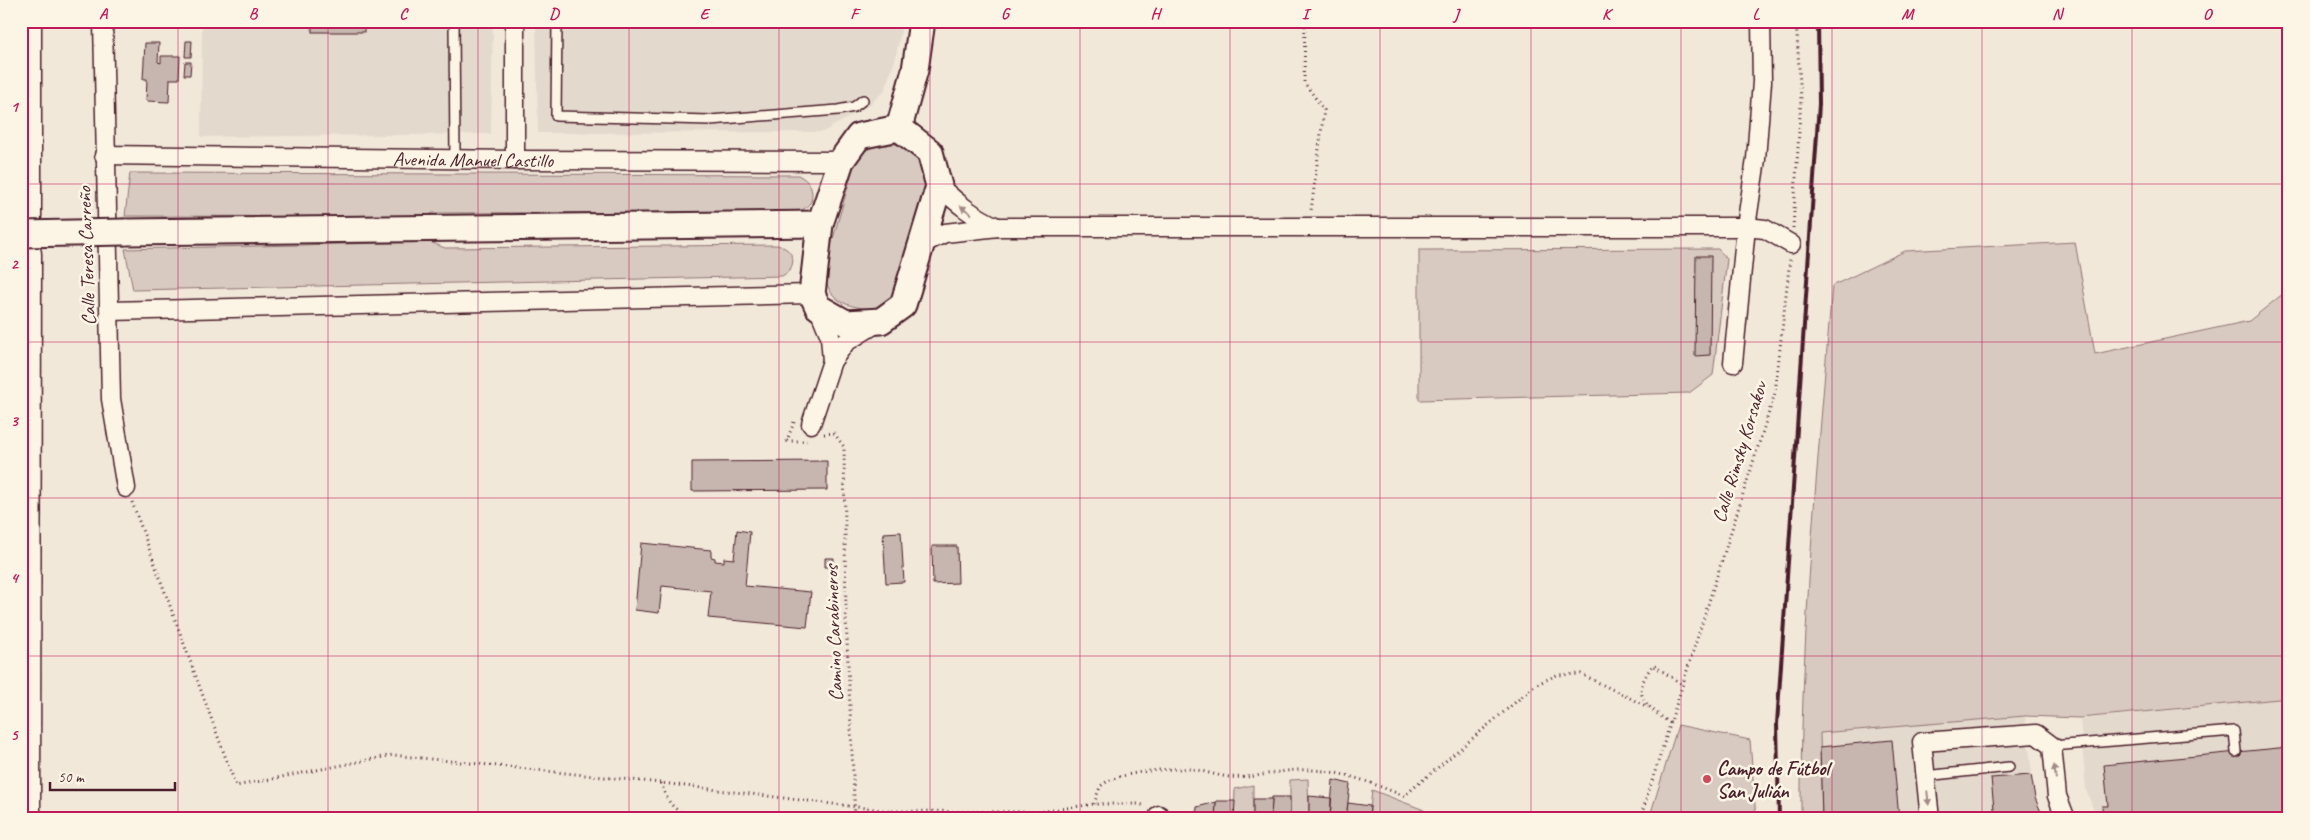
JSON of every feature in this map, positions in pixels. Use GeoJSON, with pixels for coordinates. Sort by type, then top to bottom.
{"type":"FeatureCollection","features":[{"type":"Feature","properties":{"kind":"highway"},"geometry":{"type":"LineString","coordinates":[[26,819],[25,234],[28,21]]}},
{"type":"Feature","properties":{"kind":"main road"},"geometry":{"type":"LineString","coordinates":[[898,128],[915,70],[922,21]]}},
{"type":"Feature","properties":{"kind":"main road"},"geometry":{"type":"LineString","coordinates":[[898,128],[930,152],[940,186],[903,305],[881,321],[846,322],[815,300],[820,224],[840,160],[859,136],[898,128]]}},
{"type":"Feature","properties":{"kind":"main road"},"geometry":{"type":"LineString","coordinates":[[25,234],[820,224]]}},
{"type":"Feature","properties":{"kind":"street","name":"Calle Teresa Carreño"},"geometry":{"type":"LineString","coordinates":[[103,21],[104,155],[110,311],[111,399],[126,488]]}},
{"type":"Feature","properties":{"kind":"street"},"geometry":{"type":"LineString","coordinates":[[515,160],[516,21]]}},
{"type":"Feature","properties":{"kind":"street"},"geometry":{"type":"LineString","coordinates":[[1733,363],[1746,227],[1756,159],[1762,82],[1761,21]]}},
{"type":"Feature","properties":{"kind":"street","name":"Avenida Manuel Castillo"},"geometry":{"type":"LineString","coordinates":[[104,155],[515,160],[840,160]]}},
{"type":"Feature","properties":{"kind":"street"},"geometry":{"type":"LineString","coordinates":[[940,186],[957,203],[980,220],[998,228]]}},
{"type":"Feature","properties":{"kind":"street"},"geometry":{"type":"LineString","coordinates":[[922,244],[946,234],[998,228],[1746,227],[1765,229],[1791,244]]}},
{"type":"Feature","properties":{"kind":"street"},"geometry":{"type":"LineString","coordinates":[[110,311],[815,300],[830,336],[832,361]]}},
{"type":"Feature","properties":{"kind":"street"},"geometry":{"type":"LineString","coordinates":[[809,424],[832,361],[846,342],[881,321]]}},
{"type":"Feature","properties":{"kind":"street"},"geometry":{"type":"LineString","coordinates":[[1930,819],[1922,742],[2036,734],[2052,746],[2057,796],[2066,819]]}},
{"type":"Feature","properties":{"kind":"lane"},"geometry":{"type":"LineString","coordinates":[[454,21],[455,159]]}},
{"type":"Feature","properties":{"kind":"lane"},"geometry":{"type":"LineString","coordinates":[[557,21],[556,116],[710,120],[838,110],[854,107],[863,100]]}},
{"type":"Feature","properties":{"kind":"lane"},"geometry":{"type":"LineString","coordinates":[[2052,746],[2234,731],[2236,752]]}},
{"type":"Feature","properties":{"kind":"lane"},"geometry":{"type":"LineString","coordinates":[[1925,776],[2009,767]]}},
{"type":"Feature","properties":{"kind":"path"},"geometry":{"type":"LineString","coordinates":[[1305,21],[1304,82],[1324,110],[1309,227]]}},
{"type":"Feature","properties":{"kind":"path","name":"Calle Rimsky Korsakov"},"geometry":{"type":"LineString","coordinates":[[1640,819],[1775,393],[1791,244],[1801,99],[1796,21]]}},
{"type":"Feature","properties":{"kind":"path"},"geometry":{"type":"LineString","coordinates":[[787,442],[809,424]]}},
{"type":"Feature","properties":{"kind":"path","name":"Camino Carabineros"},"geometry":{"type":"LineString","coordinates":[[809,424],[834,433],[844,447],[846,618],[855,819]]}},
{"type":"Feature","properties":{"kind":"path"},"geometry":{"type":"LineString","coordinates":[[126,488],[236,786],[392,756],[661,783],[855,808],[936,813],[1040,812],[1094,804],[1139,804],[1154,808],[1159,817]]}},
{"type":"Feature","properties":{"kind":"path"},"geometry":{"type":"LineString","coordinates":[[1648,707],[1641,693],[1643,678],[1653,665],[1682,684]]}},
{"type":"Feature","properties":{"kind":"path"},"geometry":{"type":"LineString","coordinates":[[1094,804],[1100,787],[1112,779],[1160,770],[1190,769],[1230,777],[1252,777],[1299,770],[1336,772],[1357,777],[1404,796],[1537,684],[1557,675],[1581,674],[1648,707],[1670,723]]}},
{"type":"Feature","properties":{"kind":"path"},"geometry":{"type":"LineString","coordinates":[[661,783],[667,800],[678,812],[699,819]]}},
{"type":"Feature","properties":{"kind":"shaded area"},"geometry":{"type":"Polygon","coordinates":[[[133,21],[493,21],[491,134],[201,137],[202,27],[133,25],[133,21]]]}},
{"type":"Feature","properties":{"kind":"shaded area"},"geometry":{"type":"Polygon","coordinates":[[[536,21],[903,21],[895,60],[884,91],[868,106],[823,132],[538,133],[536,21]]]}},
{"type":"Feature","properties":{"kind":"shaded area"},"geometry":{"type":"Polygon","coordinates":[[[879,144],[895,144],[911,150],[924,164],[929,188],[897,291],[879,307],[866,308],[849,305],[837,299],[827,284],[824,270],[855,162],[863,152],[879,144]]]}},
{"type":"Feature","properties":{"kind":"shaded area"},"geometry":{"type":"Polygon","coordinates":[[[130,173],[798,175],[806,180],[810,186],[812,197],[811,202],[804,209],[793,212],[432,213],[429,217],[125,216],[130,173]]]}},
{"type":"Feature","properties":{"kind":"shaded area"},"geometry":{"type":"Polygon","coordinates":[[[430,242],[445,248],[776,245],[791,254],[793,263],[791,268],[782,276],[133,290],[125,249],[430,242]]]}},
{"type":"Feature","properties":{"kind":"shaded area"},"geometry":{"type":"Polygon","coordinates":[[[2075,242],[2095,354],[2249,321],[2289,289],[2289,698],[2080,718],[2025,716],[1820,733],[1822,819],[1801,819],[1803,686],[1816,485],[1832,286],[1905,251],[2075,242]]]}},
{"type":"Feature","properties":{"kind":"shaded area"},"geometry":{"type":"Polygon","coordinates":[[[1718,249],[1727,259],[1713,375],[1689,393],[1419,400],[1419,250],[1718,249]]]}},
{"type":"Feature","properties":{"kind":"shaded area"},"geometry":{"type":"Polygon","coordinates":[[[2289,698],[2289,819],[2097,819],[2086,790],[2080,719],[2289,698]]]}},
{"type":"Feature","properties":{"kind":"shaded area"},"geometry":{"type":"Polygon","coordinates":[[[2025,716],[2035,798],[2044,819],[1822,819],[1820,733],[2025,716]]]}},
{"type":"Feature","properties":{"kind":"shaded area","name":"Campo de Fútbol San Julián"},"geometry":{"type":"Polygon","coordinates":[[[1678,725],[1750,740],[1756,819],[1649,819],[1678,725]]]}},
{"type":"Feature","properties":{"kind":"shaded area"},"geometry":{"type":"Polygon","coordinates":[[[1308,779],[1309,819],[1290,819],[1290,780],[1308,779]]]}},
{"type":"Feature","properties":{"kind":"shaded area"},"geometry":{"type":"Polygon","coordinates":[[[1253,785],[1253,819],[1234,819],[1235,789],[1253,785]]]}},
{"type":"Feature","properties":{"kind":"shaded area"},"geometry":{"type":"Polygon","coordinates":[[[1372,790],[1424,810],[1423,819],[1369,819],[1372,790]]]}},
{"type":"Feature","properties":{"kind":"building"},"geometry":{"type":"Polygon","coordinates":[[[312,21],[364,21],[364,32],[312,32],[312,21]]]}},
{"type":"Feature","properties":{"kind":"building"},"geometry":{"type":"Polygon","coordinates":[[[186,41],[192,41],[191,57],[185,57],[186,41]]]}},
{"type":"Feature","properties":{"kind":"building"},"geometry":{"type":"Polygon","coordinates":[[[145,43],[159,43],[158,62],[161,63],[161,56],[180,56],[179,79],[170,79],[169,102],[146,101],[147,79],[143,79],[145,43]]]}},
{"type":"Feature","properties":{"kind":"building"},"geometry":{"type":"Polygon","coordinates":[[[185,62],[191,62],[190,75],[184,75],[185,62]]]}},
{"type":"Feature","properties":{"kind":"building"},"geometry":{"type":"Polygon","coordinates":[[[1696,256],[1711,256],[1710,355],[1695,356],[1696,256]]]}},
{"type":"Feature","properties":{"kind":"building"},"geometry":{"type":"Polygon","coordinates":[[[827,461],[827,490],[692,491],[692,462],[827,461]]]}},
{"type":"Feature","properties":{"kind":"building"},"geometry":{"type":"Polygon","coordinates":[[[737,530],[750,532],[745,586],[811,592],[807,627],[708,618],[711,591],[662,586],[659,613],[635,610],[641,543],[711,550],[711,557],[715,558],[715,561],[724,562],[724,558],[734,559],[737,530]]]}},
{"type":"Feature","properties":{"kind":"building"},"geometry":{"type":"Polygon","coordinates":[[[901,532],[904,582],[886,583],[883,533],[901,532]]]}},
{"type":"Feature","properties":{"kind":"building"},"geometry":{"type":"Polygon","coordinates":[[[932,546],[957,546],[958,583],[933,584],[932,546]]]}},
{"type":"Feature","properties":{"kind":"building"},"geometry":{"type":"Polygon","coordinates":[[[825,558],[834,558],[833,567],[825,567],[825,558]]]}},
{"type":"Feature","properties":{"kind":"building"},"geometry":{"type":"Polygon","coordinates":[[[1892,740],[1899,819],[1822,819],[1820,747],[1892,740]]]}},
{"type":"Feature","properties":{"kind":"building"},"geometry":{"type":"Polygon","coordinates":[[[2289,747],[2289,819],[2103,819],[2102,806],[2108,806],[2104,765],[2289,747]]]}},
{"type":"Feature","properties":{"kind":"building"},"geometry":{"type":"Polygon","coordinates":[[[2031,775],[2035,798],[2044,819],[1995,819],[1991,778],[2031,775]]]}},
{"type":"Feature","properties":{"kind":"building"},"geometry":{"type":"Polygon","coordinates":[[[1333,780],[1350,784],[1346,819],[1330,819],[1333,780]]]}},
{"type":"Feature","properties":{"kind":"building"},"geometry":{"type":"Polygon","coordinates":[[[1309,796],[1331,798],[1330,819],[1309,819],[1309,796]]]}},
{"type":"Feature","properties":{"kind":"building"},"geometry":{"type":"Polygon","coordinates":[[[1272,797],[1290,797],[1290,819],[1271,819],[1272,797]]]}},
{"type":"Feature","properties":{"kind":"building"},"geometry":{"type":"Polygon","coordinates":[[[1253,799],[1272,799],[1271,819],[1253,819],[1253,799]]]}},
{"type":"Feature","properties":{"kind":"building"},"geometry":{"type":"Polygon","coordinates":[[[1216,801],[1235,801],[1234,819],[1215,819],[1216,801]]]}},
{"type":"Feature","properties":{"kind":"building"},"geometry":{"type":"Polygon","coordinates":[[[1216,802],[1215,819],[1196,819],[1197,807],[1216,802]]]}},
{"type":"Feature","properties":{"kind":"building"},"geometry":{"type":"Polygon","coordinates":[[[1348,803],[1370,806],[1369,819],[1346,819],[1348,803]]]}},
{"type":"Feature","properties":{"kind":"building"},"geometry":{"type":"Polygon","coordinates":[[[1176,812],[1197,812],[1196,819],[1176,819],[1176,812]]]}},
{"type":"Feature","properties":{"kind":"railway"},"geometry":{"type":"LineString","coordinates":[[1779,819],[1777,724],[1819,104],[1818,21]]}},
{"type":"Feature","properties":{"kind":"place","name":"Campo de Fútbol San Julián"},"geometry":{"type":"Point","coordinates":[1707,779]}}]}
